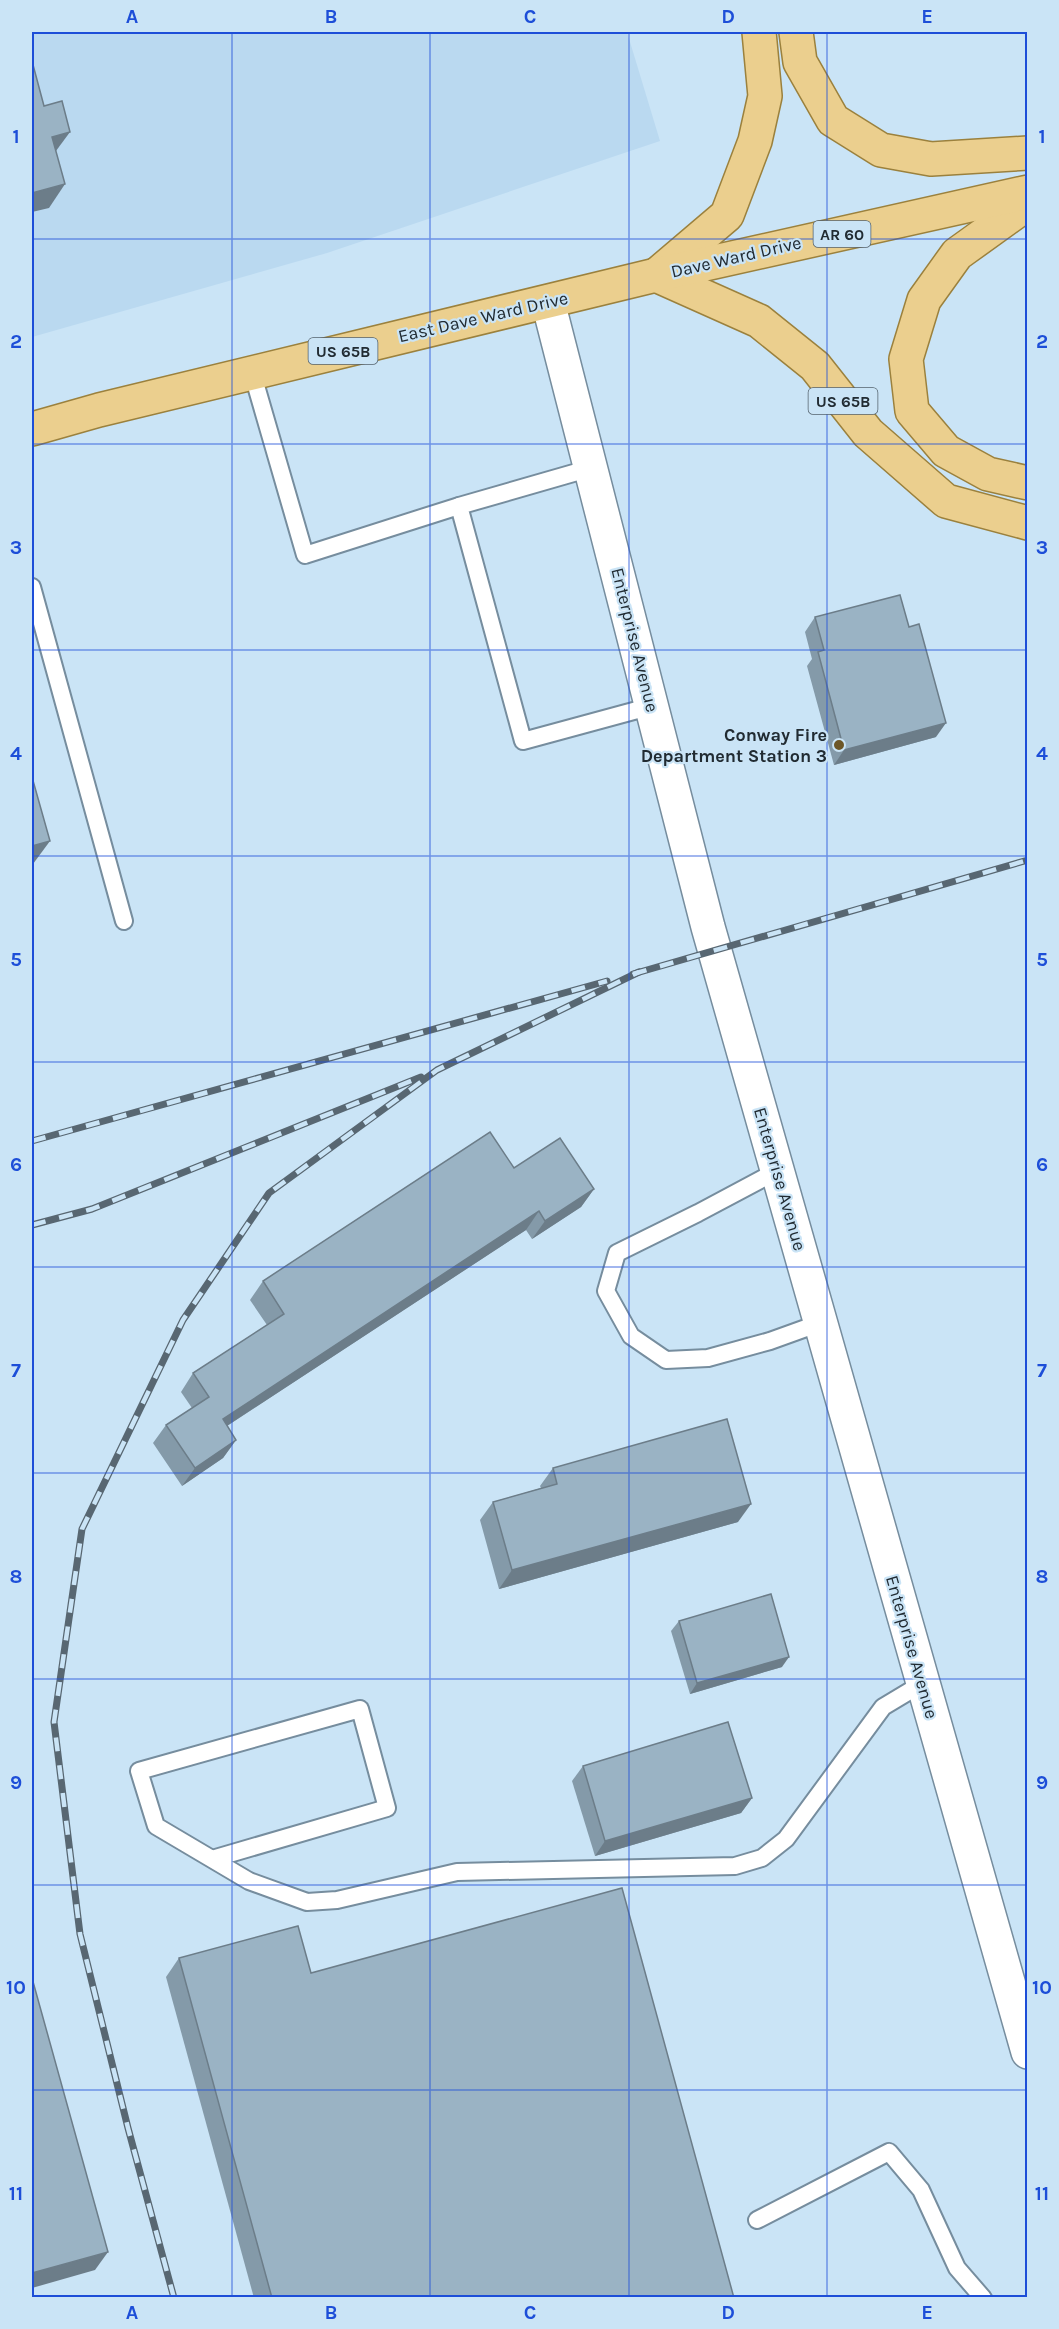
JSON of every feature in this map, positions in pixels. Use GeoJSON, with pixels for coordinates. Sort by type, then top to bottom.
{"type":"FeatureCollection","features":[{"type":"Feature","properties":{"kind":"main road","name":"US 65B"},"geometry":{"type":"LineString","coordinates":[[759,32],[765,96],[755,141],[727,215],[656,275],[759,321],[815,366],[868,433],[946,501],[1028,523]]}},
{"type":"Feature","properties":{"kind":"main road"},"geometry":{"type":"LineString","coordinates":[[796,32],[800,62],[833,120],[880,150],[931,159],[1028,153]]}},
{"type":"Feature","properties":{"kind":"main road","name":"Dave Ward Drive"},"geometry":{"type":"LineString","coordinates":[[656,275],[1028,192]]}},
{"type":"Feature","properties":{"kind":"main road"},"geometry":{"type":"LineString","coordinates":[[1028,203],[957,254],[924,300],[906,359],[912,411],[946,451],[988,474],[1028,483]]}},
{"type":"Feature","properties":{"kind":"main road","name":"East Dave Ward Drive"},"geometry":{"type":"LineString","coordinates":[[32,429],[252,372],[656,275]]}},
{"type":"Feature","properties":{"kind":"street","name":"Enterprise Avenue"},"geometry":{"type":"LineString","coordinates":[[548,302],[708,927],[923,1683],[1011,1973],[1028,2052]]}},
{"type":"Feature","properties":{"kind":"lane"},"geometry":{"type":"LineString","coordinates":[[252,372],[305,555],[459,506],[591,468]]}},
{"type":"Feature","properties":{"kind":"lane"},"geometry":{"type":"LineString","coordinates":[[459,506],[523,741],[652,706]]}},
{"type":"Feature","properties":{"kind":"lane"},"geometry":{"type":"LineString","coordinates":[[32,587],[124,921]]}},
{"type":"Feature","properties":{"kind":"lane"},"geometry":{"type":"LineString","coordinates":[[777,1171],[617,1253],[606,1291],[631,1336],[666,1360],[708,1358],[770,1341],[820,1323]]}},
{"type":"Feature","properties":{"kind":"lane"},"geometry":{"type":"LineString","coordinates":[[212,1859],[387,1808],[360,1709],[139,1771],[156,1826],[249,1881],[307,1902],[337,1900],[457,1872],[735,1866],[762,1858],[786,1839],[883,1707],[923,1683]]}},
{"type":"Feature","properties":{"kind":"lane"},"geometry":{"type":"LineString","coordinates":[[757,2220],[889,2152],[921,2190],[957,2268],[983,2298]]}},
{"type":"Feature","properties":{"kind":"shaded area"},"geometry":{"type":"Polygon","coordinates":[[[32,32],[627,32],[660,141],[327,253],[32,337],[32,32]]]}},
{"type":"Feature","properties":{"kind":"building"},"geometry":{"type":"Polygon","coordinates":[[[32,61],[44,106],[62,101],[70,132],[52,137],[65,184],[32,193],[32,61]]]}},
{"type":"Feature","properties":{"kind":"building"},"geometry":{"type":"Polygon","coordinates":[[[900,595],[909,627],[919,624],[946,723],[844,750],[818,652],[824,650],[815,617],[900,595]]]}},
{"type":"Feature","properties":{"kind":"building"},"geometry":{"type":"Polygon","coordinates":[[[32,777],[50,841],[32,846],[32,777]]]}},
{"type":"Feature","properties":{"kind":"building"},"geometry":{"type":"Polygon","coordinates":[[[490,1132],[514,1168],[560,1138],[594,1189],[545,1221],[539,1211],[223,1419],[236,1440],[195,1468],[166,1425],[209,1397],[193,1373],[284,1314],[263,1281],[490,1132]]]}},
{"type":"Feature","properties":{"kind":"building"},"geometry":{"type":"Polygon","coordinates":[[[727,1419],[751,1504],[512,1570],[493,1502],[557,1484],[553,1468],[727,1419]]]}},
{"type":"Feature","properties":{"kind":"building"},"geometry":{"type":"Polygon","coordinates":[[[771,1594],[789,1657],[697,1683],[679,1621],[771,1594]]]}},
{"type":"Feature","properties":{"kind":"building"},"geometry":{"type":"Polygon","coordinates":[[[728,1722],[752,1798],[605,1841],[583,1766],[728,1722]]]}},
{"type":"Feature","properties":{"kind":"building"},"geometry":{"type":"Polygon","coordinates":[[[622,1888],[734,2298],[272,2298],[179,1958],[298,1926],[311,1973],[622,1888]]]}},
{"type":"Feature","properties":{"kind":"building"},"geometry":{"type":"Polygon","coordinates":[[[32,1978],[108,2252],[32,2273],[32,1978]]]}},
{"type":"Feature","properties":{"kind":"railway"},"geometry":{"type":"LineString","coordinates":[[633,974],[1028,860]]}},
{"type":"Feature","properties":{"kind":"railway"},"geometry":{"type":"LineString","coordinates":[[174,2298],[128,2128],[80,1934],[54,1722],[82,1529],[183,1320],[269,1193],[437,1070],[639,972]]}},
{"type":"Feature","properties":{"kind":"railway"},"geometry":{"type":"LineString","coordinates":[[32,1141],[607,981]]}},
{"type":"Feature","properties":{"kind":"railway"},"geometry":{"type":"LineString","coordinates":[[32,1225],[92,1209],[421,1077]]}},
{"type":"Feature","properties":{"kind":"place","name":"Conway Fire Department Station 3"},"geometry":{"type":"Point","coordinates":[839,745]}}]}
